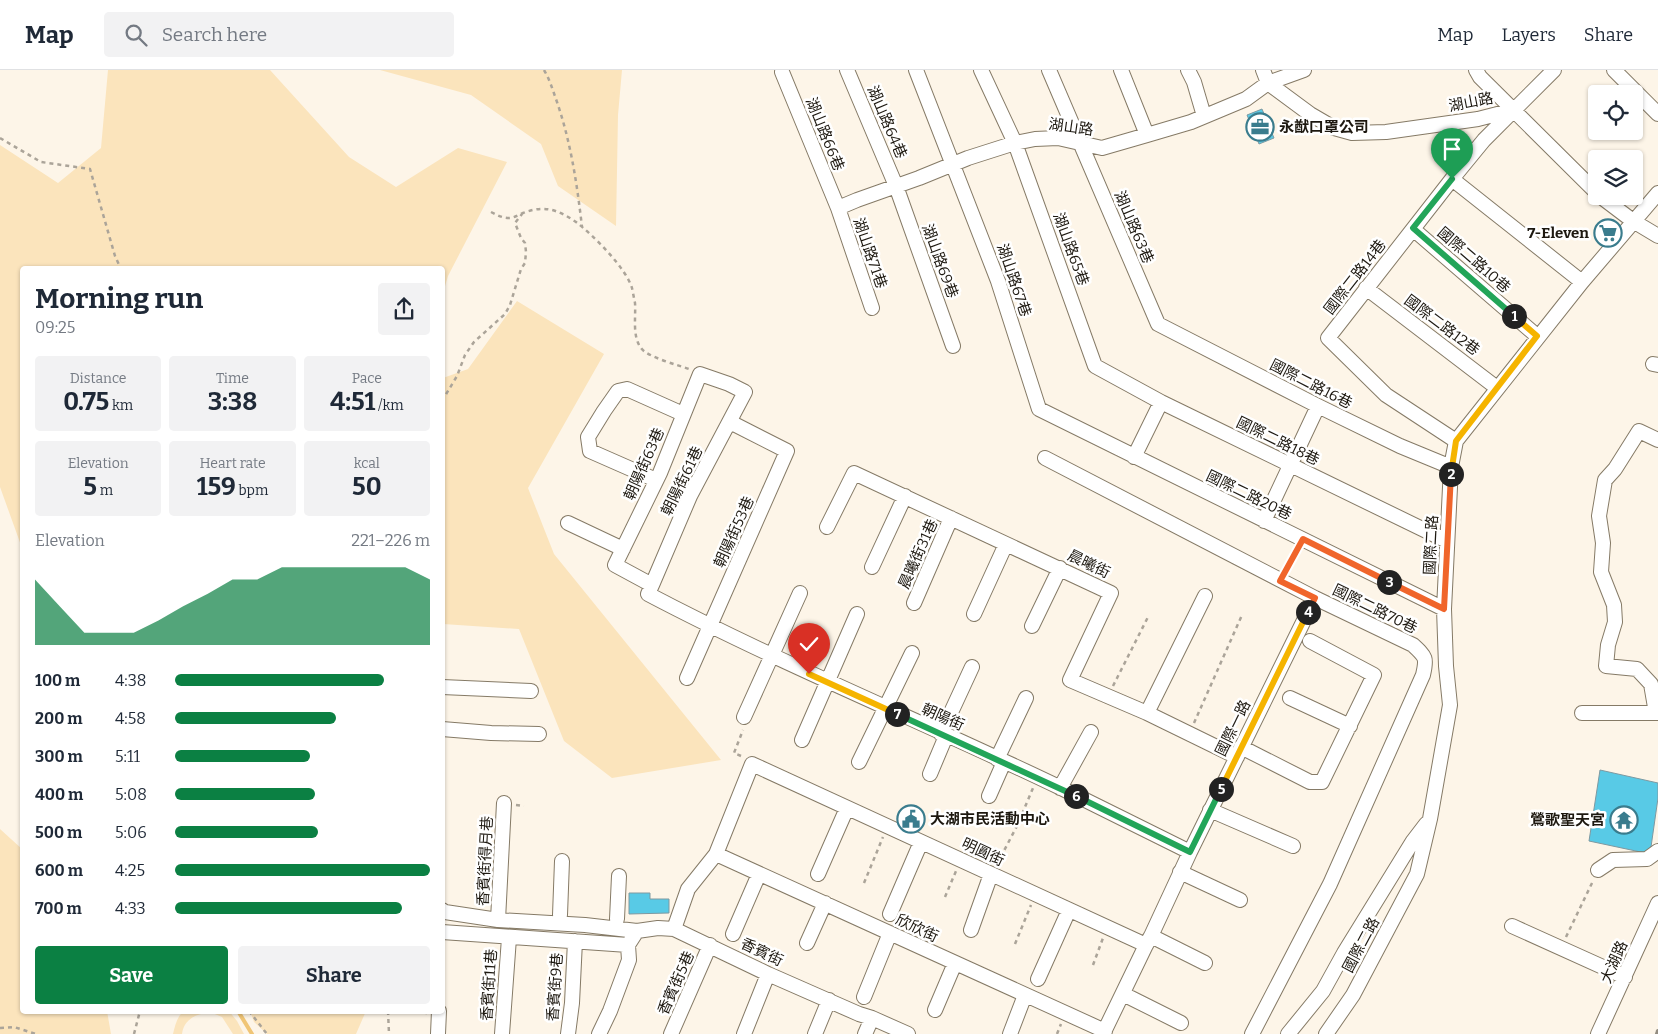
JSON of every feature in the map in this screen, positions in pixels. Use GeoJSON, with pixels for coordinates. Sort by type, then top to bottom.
{"type":"FeatureCollection","features":[{"type":"Feature","properties":{"kind":"street","name":"湖山路64巷"},"geometry":{"type":"LineString","coordinates":[[847,70],[896,186]]}},
{"type":"Feature","properties":{"kind":"street","name":"湖山路67巷"},"geometry":{"type":"LineString","coordinates":[[916,70],[998,281],[1039,410]]}},
{"type":"Feature","properties":{"kind":"street","name":"湖山路65巷"},"geometry":{"type":"LineString","coordinates":[[981,70],[1015,143],[1095,366]]}},
{"type":"Feature","properties":{"kind":"street","name":"湖山路63巷"},"geometry":{"type":"LineString","coordinates":[[1049,70],[1158,324]]}},
{"type":"Feature","properties":{"kind":"street"},"geometry":{"type":"LineString","coordinates":[[1121,70],[1147,135]]}},
{"type":"Feature","properties":{"kind":"street"},"geometry":{"type":"LineString","coordinates":[[1188,70],[1194,82],[1204,116]]}},
{"type":"Feature","properties":{"kind":"street","name":"湖山路"},"geometry":{"type":"LineString","coordinates":[[838,208],[953,164],[1015,143],[1035,139],[1058,138],[1102,148],[1147,135],[1204,116],[1246,99],[1265,76],[1304,70]]}},
{"type":"Feature","properties":{"kind":"street"},"geometry":{"type":"LineString","coordinates":[[1476,70],[1480,77],[1588,184]]}},
{"type":"Feature","properties":{"kind":"street","name":"國際二路14巷"},"geometry":{"type":"LineString","coordinates":[[1456,441],[1386,395],[1328,338],[1484,140],[1554,70]]}},
{"type":"Feature","properties":{"kind":"street"},"geometry":{"type":"LineString","coordinates":[[1614,70],[1658,114]]}},
{"type":"Feature","properties":{"kind":"street","name":"湖山路66巷"},"geometry":{"type":"LineString","coordinates":[[782,72],[838,208]]}},
{"type":"Feature","properties":{"kind":"street","name":"湖山路"},"geometry":{"type":"LineString","coordinates":[[1265,76],[1310,114],[1334,128],[1352,133],[1386,132],[1478,119],[1514,110]]}},
{"type":"Feature","properties":{"kind":"street"},"geometry":{"type":"LineString","coordinates":[[1452,179],[1582,282]]}},
{"type":"Feature","properties":{"kind":"street","name":"湖山路69巷"},"geometry":{"type":"LineString","coordinates":[[896,186],[953,346]]}},
{"type":"Feature","properties":{"kind":"street","name":"國際二路"},"geometry":{"type":"LineString","coordinates":[[1326,1034],[1353,995],[1417,874],[1430,819],[1450,705],[1446,666],[1444,609],[1451,467],[1456,441],[1537,336],[1658,193]]}},
{"type":"Feature","properties":{"kind":"street"},"geometry":{"type":"LineString","coordinates":[[1612,205],[1658,236]]}},
{"type":"Feature","properties":{"kind":"street","name":"湖山路71巷"},"geometry":{"type":"LineString","coordinates":[[838,208],[872,308]]}},
{"type":"Feature","properties":{"kind":"street","name":"國際二路10巷"},"geometry":{"type":"LineString","coordinates":[[1413,228],[1537,336]]}},
{"type":"Feature","properties":{"kind":"street","name":"國際二路12巷"},"geometry":{"type":"LineString","coordinates":[[1366,288],[1498,388]]}},
{"type":"Feature","properties":{"kind":"street","name":"國際二路16巷"},"geometry":{"type":"LineString","coordinates":[[1158,324],[1318,406],[1400,446],[1451,467]]}},
{"type":"Feature","properties":{"kind":"street","name":"國際二路18巷"},"geometry":{"type":"LineString","coordinates":[[1095,366],[1161,402],[1447,542]]}},
{"type":"Feature","properties":{"kind":"street","name":"朝陽街61巷"},"geometry":{"type":"LineString","coordinates":[[652,585],[690,496],[745,392],[700,374]]}},
{"type":"Feature","properties":{"kind":"street","name":"朝陽街63巷"},"geometry":{"type":"LineString","coordinates":[[652,585],[615,565],[656,480],[700,374]]}},
{"type":"Feature","properties":{"kind":"street"},"geometry":{"type":"LineString","coordinates":[[656,480],[590,452],[588,437],[618,391],[626,389],[683,414]]}},
{"type":"Feature","properties":{"kind":"street"},"geometry":{"type":"LineString","coordinates":[[1134,457],[1161,402]]}},
{"type":"Feature","properties":{"kind":"street"},"geometry":{"type":"LineString","coordinates":[[1264,521],[1318,406]]}},
{"type":"Feature","properties":{"kind":"street","name":"國際二路20巷"},"geometry":{"type":"LineString","coordinates":[[1039,410],[1444,609]]}},
{"type":"Feature","properties":{"kind":"street","name":"朝陽街53巷"},"geometry":{"type":"LineString","coordinates":[[687,678],[788,451],[730,422]]}},
{"type":"Feature","properties":{"kind":"street"},"geometry":{"type":"LineString","coordinates":[[1582,713],[1657,713],[1651,684],[1637,669],[1606,666],[1608,645],[1615,622],[1614,606],[1601,572],[1603,543],[1599,516],[1606,480],[1639,431],[1658,440]]}},
{"type":"Feature","properties":{"kind":"street","name":"國際二路70巷"},"geometry":{"type":"LineString","coordinates":[[1045,458],[1280,581],[1413,645],[1424,656],[1426,661],[1423,675],[1330,884],[1252,1034]]}},
{"type":"Feature","properties":{"kind":"street","name":"晨曦街"},"geometry":{"type":"LineString","coordinates":[[827,526],[854,473],[1110,593],[1070,680],[1147,713],[1190,734],[1310,782],[1322,782],[1350,726]]}},
{"type":"Feature","properties":{"kind":"street"},"geometry":{"type":"LineString","coordinates":[[872,567],[905,496]]}},
{"type":"Feature","properties":{"kind":"street","name":"晨曦街31巷"},"geometry":{"type":"LineString","coordinates":[[914,603],[951,518]]}},
{"type":"Feature","properties":{"kind":"street"},"geometry":{"type":"LineString","coordinates":[[568,523],[623,549]]}},
{"type":"Feature","properties":{"kind":"street"},"geometry":{"type":"LineString","coordinates":[[974,614],[1006,544]]}},
{"type":"Feature","properties":{"kind":"street"},"geometry":{"type":"LineString","coordinates":[[1032,626],[1060,568]]}},
{"type":"Feature","properties":{"kind":"street","name":"朝陽街"},"geometry":{"type":"LineString","coordinates":[[652,585],[648,594],[709,627],[1037,777],[1190,852]]}},
{"type":"Feature","properties":{"kind":"street"},"geometry":{"type":"LineString","coordinates":[[744,716],[800,593]]}},
{"type":"Feature","properties":{"kind":"street"},"geometry":{"type":"LineString","coordinates":[[1147,713],[1205,596]]}},
{"type":"Feature","properties":{"kind":"street","name":"國際一路"},"geometry":{"type":"LineString","coordinates":[[1104,1033],[1210,810],[1315,598]]}},
{"type":"Feature","properties":{"kind":"street"},"geometry":{"type":"LineString","coordinates":[[802,740],[857,614]]}},
{"type":"Feature","properties":{"kind":"street"},"geometry":{"type":"LineString","coordinates":[[1290,698],[1350,726],[1374,675],[1310,641]]}},
{"type":"Feature","properties":{"kind":"street"},"geometry":{"type":"LineString","coordinates":[[859,762],[912,653]]}},
{"type":"Feature","properties":{"kind":"street"},"geometry":{"type":"LineString","coordinates":[[930,774],[943,735],[972,667]]}},
{"type":"Feature","properties":{"kind":"street"},"geometry":{"type":"LineString","coordinates":[[445,687],[531,691]]}},
{"type":"Feature","properties":{"kind":"street"},"geometry":{"type":"LineString","coordinates":[[989,796],[1026,698]]}},
{"type":"Feature","properties":{"kind":"street"},"geometry":{"type":"LineString","coordinates":[[445,729],[540,734]]}},
{"type":"Feature","properties":{"kind":"street"},"geometry":{"type":"LineString","coordinates":[[1060,788],[1090,732]]}},
{"type":"Feature","properties":{"kind":"street"},"geometry":{"type":"LineString","coordinates":[[674,928],[688,889],[716,854],[752,764]]}},
{"type":"Feature","properties":{"kind":"street","name":"明圓街"},"geometry":{"type":"LineString","coordinates":[[752,764],[1107,927],[1206,963]]}},
{"type":"Feature","properties":{"kind":"street","name":"香賓街得月巷"},"geometry":{"type":"LineString","coordinates":[[498,920],[504,803]]}},
{"type":"Feature","properties":{"kind":"street"},"geometry":{"type":"LineString","coordinates":[[818,874],[847,808]]}},
{"type":"Feature","properties":{"kind":"street"},"geometry":{"type":"LineString","coordinates":[[1210,810],[1292,846]]}},
{"type":"Feature","properties":{"kind":"street"},"geometry":{"type":"LineString","coordinates":[[1288,1034],[1323,991],[1344,953],[1413,841],[1430,819]]}},
{"type":"Feature","properties":{"kind":"street"},"geometry":{"type":"LineString","coordinates":[[890,914],[921,842]]}},
{"type":"Feature","properties":{"kind":"street"},"geometry":{"type":"LineString","coordinates":[[1598,870],[1613,860],[1647,859],[1658,851]]}},
{"type":"Feature","properties":{"kind":"street","name":"欣欣街"},"geometry":{"type":"LineString","coordinates":[[716,854],[1104,1033]]}},
{"type":"Feature","properties":{"kind":"street"},"geometry":{"type":"LineString","coordinates":[[560,915],[562,861]]}},
{"type":"Feature","properties":{"kind":"street"},"geometry":{"type":"LineString","coordinates":[[1180,872],[1240,900]]}},
{"type":"Feature","properties":{"kind":"street"},"geometry":{"type":"LineString","coordinates":[[733,934],[759,874]]}},
{"type":"Feature","properties":{"kind":"street"},"geometry":{"type":"LineString","coordinates":[[971,930],[991,874]]}},
{"type":"Feature","properties":{"kind":"street"},"geometry":{"type":"LineString","coordinates":[[618,919],[619,876]]}},
{"type":"Feature","properties":{"kind":"street","name":"大湖路"},"geometry":{"type":"LineString","coordinates":[[1598,1034],[1658,903]]}},
{"type":"Feature","properties":{"kind":"street"},"geometry":{"type":"LineString","coordinates":[[807,942],[824,904]]}},
{"type":"Feature","properties":{"kind":"street"},"geometry":{"type":"LineString","coordinates":[[1038,979],[1069,910]]}},
{"type":"Feature","properties":{"kind":"street","name":"香賓街"},"geometry":{"type":"LineString","coordinates":[[445,912],[498,920],[585,925],[637,931],[674,928],[768,974],[872,1018]]}},
{"type":"Feature","properties":{"kind":"street"},"geometry":{"type":"LineString","coordinates":[[1512,926],[1625,977]]}},
{"type":"Feature","properties":{"kind":"street"},"geometry":{"type":"LineString","coordinates":[[599,1034],[610,1011],[629,960],[628,945],[637,931]]}},
{"type":"Feature","properties":{"kind":"street"},"geometry":{"type":"LineString","coordinates":[[445,932],[628,945]]}},
{"type":"Feature","properties":{"kind":"street"},"geometry":{"type":"LineString","coordinates":[[864,997],[890,933]]}},
{"type":"Feature","properties":{"kind":"street","name":"香賓街11巷"},"geometry":{"type":"LineString","coordinates":[[502,1034],[509,938]]}},
{"type":"Feature","properties":{"kind":"street","name":"香賓街9巷"},"geometry":{"type":"LineString","coordinates":[[568,1034],[575,942]]}},
{"type":"Feature","properties":{"kind":"street","name":"香賓街5巷"},"geometry":{"type":"LineString","coordinates":[[671,1034],[710,945]]}},
{"type":"Feature","properties":{"kind":"street"},"geometry":{"type":"LineString","coordinates":[[935,1010],[955,963]]}},
{"type":"Feature","properties":{"kind":"street"},"geometry":{"type":"LineString","coordinates":[[744,1034],[768,974]]}},
{"type":"Feature","properties":{"kind":"street"},"geometry":{"type":"LineString","coordinates":[[1123,994],[1182,1022]]}},
{"type":"Feature","properties":{"kind":"street"},"geometry":{"type":"LineString","coordinates":[[1010,1034],[1025,995]]}},
{"type":"Feature","properties":{"kind":"street"},"geometry":{"type":"LineString","coordinates":[[815,1034],[829,1000]]}},
{"type":"Feature","properties":{"kind":"street"},"geometry":{"type":"LineString","coordinates":[[438,1034],[439,1014]]}},
{"type":"Feature","properties":{"kind":"street"},"geometry":{"type":"LineString","coordinates":[[865,1034],[872,1018],[908,1034]]}},
{"type":"Feature","properties":{"kind":"path"},"geometry":{"type":"LineString","coordinates":[[544,70],[549,78],[564,122],[577,180],[582,227]]}},
{"type":"Feature","properties":{"kind":"path"},"geometry":{"type":"LineString","coordinates":[[0,138],[41,162],[90,169],[120,266]]}},
{"type":"Feature","properties":{"kind":"path"},"geometry":{"type":"LineString","coordinates":[[491,212],[502,217],[511,218],[543,208],[558,212],[576,222],[601,244],[624,273],[632,287],[635,304],[636,335],[641,348],[647,353],[700,374]]}},
{"type":"Feature","properties":{"kind":"path"},"geometry":{"type":"LineString","coordinates":[[445,396],[457,376],[465,355],[474,342],[505,314],[510,305],[525,263],[525,244],[520,238],[515,223],[523,213]]}},
{"type":"Feature","properties":{"kind":"path"},"geometry":{"type":"LineString","coordinates":[[1280,581],[1303,539]]}},
{"type":"Feature","properties":{"kind":"path"},"geometry":{"type":"LineString","coordinates":[[1108,696],[1149,615]]}},
{"type":"Feature","properties":{"kind":"path"},"geometry":{"type":"LineString","coordinates":[[1190,734],[1242,615]]}},
{"type":"Feature","properties":{"kind":"path"},"geometry":{"type":"LineString","coordinates":[[744,716],[743,733],[734,754],[748,759],[752,764]]}},
{"type":"Feature","properties":{"kind":"path"},"geometry":{"type":"LineString","coordinates":[[991,874],[1017,826],[1037,777]]}},
{"type":"Feature","properties":{"kind":"path"},"geometry":{"type":"LineString","coordinates":[[864,883],[887,826]]}},
{"type":"Feature","properties":{"kind":"path"},"geometry":{"type":"LineString","coordinates":[[945,897],[960,860]]}},
{"type":"Feature","properties":{"kind":"path"},"geometry":{"type":"LineString","coordinates":[[1561,948],[1598,870]]}},
{"type":"Feature","properties":{"kind":"path"},"geometry":{"type":"LineString","coordinates":[[1015,944],[1034,894]]}},
{"type":"Feature","properties":{"kind":"path"},"geometry":{"type":"LineString","coordinates":[[1093,965],[1107,927]]}},
{"type":"Feature","properties":{"kind":"path"},"geometry":{"type":"LineString","coordinates":[[134,1034],[139,1014]]}},
{"type":"Feature","properties":{"kind":"path"},"geometry":{"type":"LineString","coordinates":[[251,1014],[267,1034]]}},
{"type":"Feature","properties":{"kind":"path"},"geometry":{"type":"LineString","coordinates":[[388,1014],[389,1034]]}},
{"type":"Feature","properties":{"kind":"path"},"geometry":{"type":"LineString","coordinates":[[0,1028],[14,1028],[36,1034]]}},
{"type":"Feature","properties":{"kind":"shaded area"},"geometry":{"type":"Polygon","coordinates":[[[108,70],[270,70],[349,157],[396,187],[458,148],[507,162],[448,276],[445,286],[445,266],[20,266],[20,542],[0,487],[0,145],[58,183],[101,148],[108,70]]]}},
{"type":"Feature","properties":{"kind":"shaded area"},"geometry":{"type":"Polygon","coordinates":[[[380,70],[622,70],[618,115],[616,226],[558,186],[541,144],[471,95],[380,70]]]}},
{"type":"Feature","properties":{"kind":"shaded area"},"geometry":{"type":"Polygon","coordinates":[[[517,301],[604,354],[528,488],[554,554],[721,760],[612,778],[564,741],[519,629],[445,624],[445,377],[468,369],[517,301]]]}},
{"type":"Feature","properties":{"kind":"shaded area"},"geometry":{"type":"Polygon","coordinates":[[[0,829],[20,847],[20,1014],[108,1014],[111,1034],[0,1034],[0,829]]]}},
{"type":"Feature","properties":{"kind":"shaded area"},"geometry":{"type":"Polygon","coordinates":[[[181,1014],[200,1014],[188,1021],[182,1034],[173,1034],[181,1014]]]}},
{"type":"Feature","properties":{"kind":"shaded area"},"geometry":{"type":"Polygon","coordinates":[[[215,1014],[231,1014],[244,1034],[233,1034],[222,1017],[215,1014]]]}},
{"type":"Feature","properties":{"kind":"shaded area"},"geometry":{"type":"Polygon","coordinates":[[[251,1014],[365,1014],[356,1034],[267,1034],[254,1022],[251,1014]]]}},
{"type":"Feature","properties":{"kind":"building","name":"永猷口罩公司"},"geometry":{"type":"Polygon","coordinates":[[[1262,109],[1274,138],[1259,144],[1247,115],[1262,109]]]}},
{"type":"Feature","properties":{"kind":"building","name":"鶯歌聖天宮"},"geometry":{"type":"Polygon","coordinates":[[[1600,770],[1658,783],[1658,798],[1650,854],[1589,841],[1600,770]]]}},
{"type":"Feature","properties":{"kind":"building"},"geometry":{"type":"Polygon","coordinates":[[[629,893],[650,893],[650,899],[669,899],[669,913],[629,914],[629,893]]]}},
{"type":"Feature","properties":{"kind":"waterway"},"geometry":{"type":"LineString","coordinates":[[240,1014],[252,1034]]}},
{"type":"Feature","properties":{"kind":"place","name":"永猷口罩公司"},"geometry":{"type":"Point","coordinates":[1260,127]}},
{"type":"Feature","properties":{"kind":"place","name":"7-Eleven"},"geometry":{"type":"Point","coordinates":[1608,233]}},
{"type":"Feature","properties":{"kind":"place","name":"大湖市民活動中心"},"geometry":{"type":"Point","coordinates":[911,819]}},
{"type":"Feature","properties":{"kind":"place","name":"鶯歌聖天宮"},"geometry":{"type":"Point","coordinates":[1624,820]}},
{"type":"Feature","properties":{"kind":"route"},"geometry":{"type":"LineString","coordinates":[[809,674],[1060,788],[1190,852],[1315,598],[1280,581],[1303,539],[1444,609],[1451,467],[1456,441],[1537,336],[1413,228],[1452,179]]}}]}
